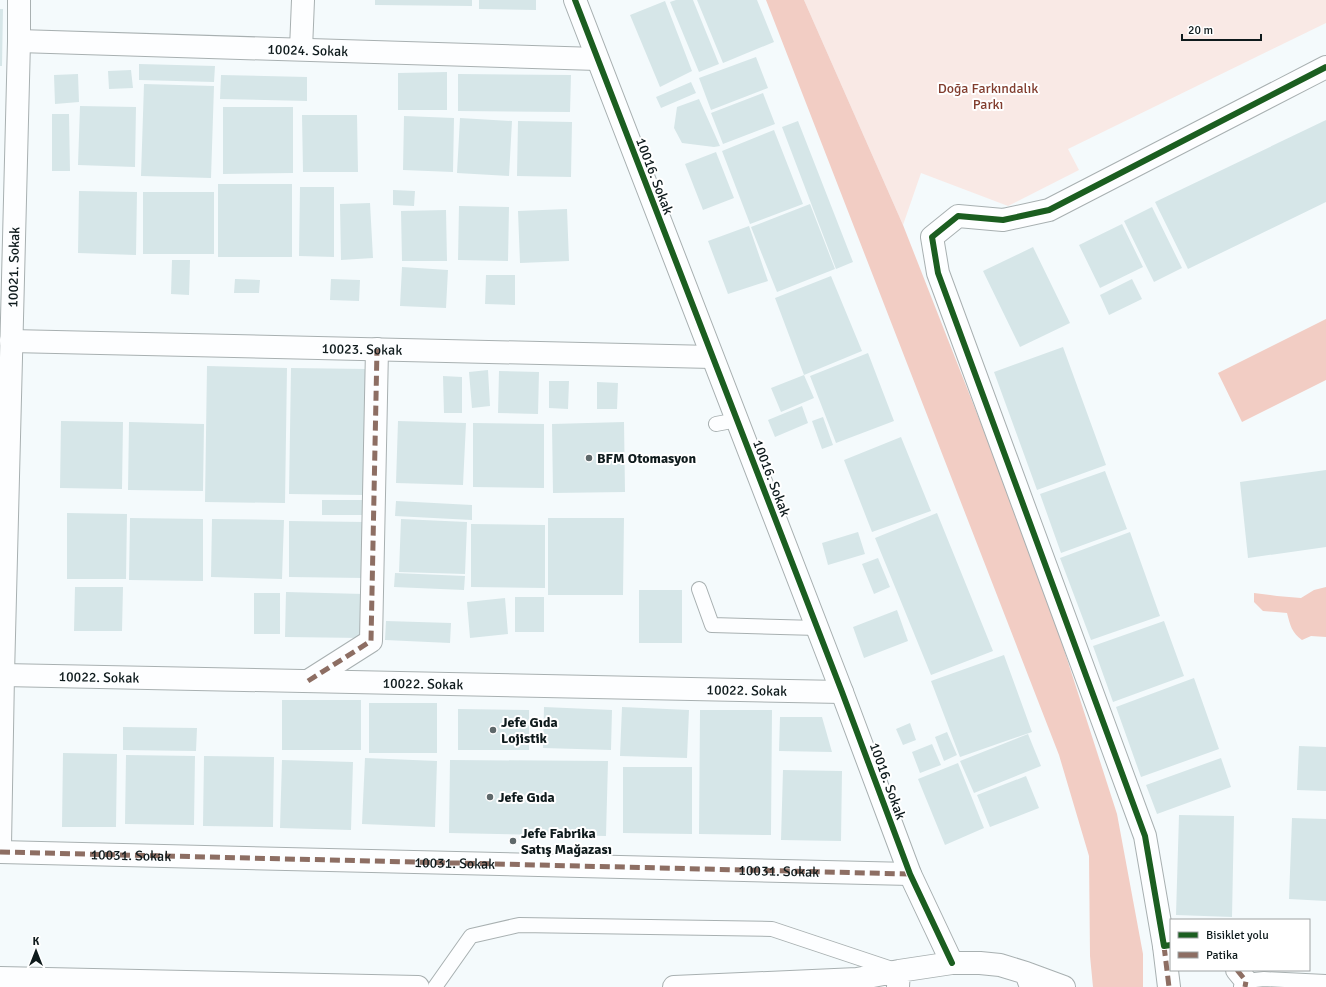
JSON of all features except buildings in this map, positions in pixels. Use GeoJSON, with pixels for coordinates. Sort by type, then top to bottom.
{"type":"FeatureCollection","features":[{"type":"Feature","properties":{"kind":"street","name":"10021. Sokak"},"geometry":{"type":"LineString","coordinates":[[0,845],[19,0]]}},
{"type":"Feature","properties":{"kind":"street"},"geometry":{"type":"LineString","coordinates":[[301,50],[302,0]]}},
{"type":"Feature","properties":{"kind":"street","name":"10016. Sokak"},"geometry":{"type":"LineString","coordinates":[[574,0],[842,692],[910,874],[952,963]]}},
{"type":"Feature","properties":{"kind":"street","name":"10024. Sokak"},"geometry":{"type":"LineString","coordinates":[[19,41],[597,59]]}},
{"type":"Feature","properties":{"kind":"street"},"geometry":{"type":"LineString","coordinates":[[1169,987],[1168,946],[1145,836],[938,273],[932,237],[958,216],[1003,220],[1049,210],[1326,67]]}},
{"type":"Feature","properties":{"kind":"street","name":"10023. Sokak"},"geometry":{"type":"LineString","coordinates":[[11,341],[712,357]]}},
{"type":"Feature","properties":{"kind":"street"},"geometry":{"type":"LineString","coordinates":[[308,682],[371,641],[377,349]]}},
{"type":"Feature","properties":{"kind":"street","name":"10022. Sokak"},"geometry":{"type":"LineString","coordinates":[[3,675],[842,692]]}},
{"type":"Feature","properties":{"kind":"street","name":"10031. Sokak"},"geometry":{"type":"LineString","coordinates":[[0,852],[910,874]]}},
{"type":"Feature","properties":{"kind":"street"},"geometry":{"type":"LineString","coordinates":[[674,987],[857,979],[898,979],[952,963],[1000,965],[1029,980],[1064,987]]}},
{"type":"Feature","properties":{"kind":"street"},"geometry":{"type":"LineString","coordinates":[[0,978],[418,987]]}},
{"type":"Feature","properties":{"kind":"lane"},"geometry":{"type":"LineString","coordinates":[[716,424],[737,420]]}},
{"type":"Feature","properties":{"kind":"lane"},"geometry":{"type":"LineString","coordinates":[[699,589],[712,625],[817,628]]}},
{"type":"Feature","properties":{"kind":"lane"},"geometry":{"type":"LineString","coordinates":[[435,987],[471,936],[519,925],[772,929],[898,979]]}},
{"type":"Feature","properties":{"kind":"lane"},"geometry":{"type":"LineString","coordinates":[[1243,979],[1326,982]]}},
{"type":"Feature","properties":{"kind":"green space","name":"Doğa Farkındalık Parkı"},"geometry":{"type":"Polygon","coordinates":[[[804,0],[1326,0],[1326,23],[1068,149],[1079,170],[1008,206],[921,173],[903,225],[804,0]]]}},
{"type":"Feature","properties":{"kind":"shaded area"},"geometry":{"type":"Polygon","coordinates":[[[766,0],[804,0],[903,225],[1038,569],[1117,814],[1143,954],[1143,987],[1093,987],[1090,956],[1089,856],[1059,755],[766,0]]]}},
{"type":"Feature","properties":{"kind":"shaded area"},"geometry":{"type":"Polygon","coordinates":[[[1326,319],[1326,380],[1242,422],[1218,373],[1326,319]]]}},
{"type":"Feature","properties":{"kind":"shaded area"},"geometry":{"type":"Polygon","coordinates":[[[1326,587],[1326,637],[1311,636],[1302,640],[1296,635],[1292,628],[1287,613],[1263,611],[1254,602],[1254,593],[1301,598],[1314,590],[1326,587]]]}},
{"type":"Feature","properties":{"kind":"marked path"},"geometry":{"type":"LineString","coordinates":[[308,681],[371,641],[377,349]]}},
{"type":"Feature","properties":{"kind":"marked path"},"geometry":{"type":"LineString","coordinates":[[0,852],[910,874]]}},
{"type":"Feature","properties":{"kind":"marked path"},"geometry":{"type":"LineString","coordinates":[[1164,946],[1169,987]]}},
{"type":"Feature","properties":{"kind":"marked path"},"geometry":{"type":"LineString","coordinates":[[1238,971],[1246,981],[1245,987]]}},
{"type":"Feature","properties":{"kind":"cycle path"},"geometry":{"type":"LineString","coordinates":[[575,0],[842,692],[910,874],[952,963]]}},
{"type":"Feature","properties":{"kind":"cycle path"},"geometry":{"type":"LineString","coordinates":[[1170,945],[1164,946],[1145,836],[938,273],[932,237],[958,216],[1003,220],[1049,210],[1326,67]]}},
{"type":"Feature","properties":{"kind":"place","name":"BFM Otomasyon"},"geometry":{"type":"Point","coordinates":[589,458]}},
{"type":"Feature","properties":{"kind":"place","name":"Jefe Gıda Lojistik"},"geometry":{"type":"Point","coordinates":[493,730]}},
{"type":"Feature","properties":{"kind":"place","name":"Jefe Gıda"},"geometry":{"type":"Point","coordinates":[490,797]}},
{"type":"Feature","properties":{"kind":"place","name":"Jefe Fabrika Satış Mağazası"},"geometry":{"type":"Point","coordinates":[513,841]}}]}
